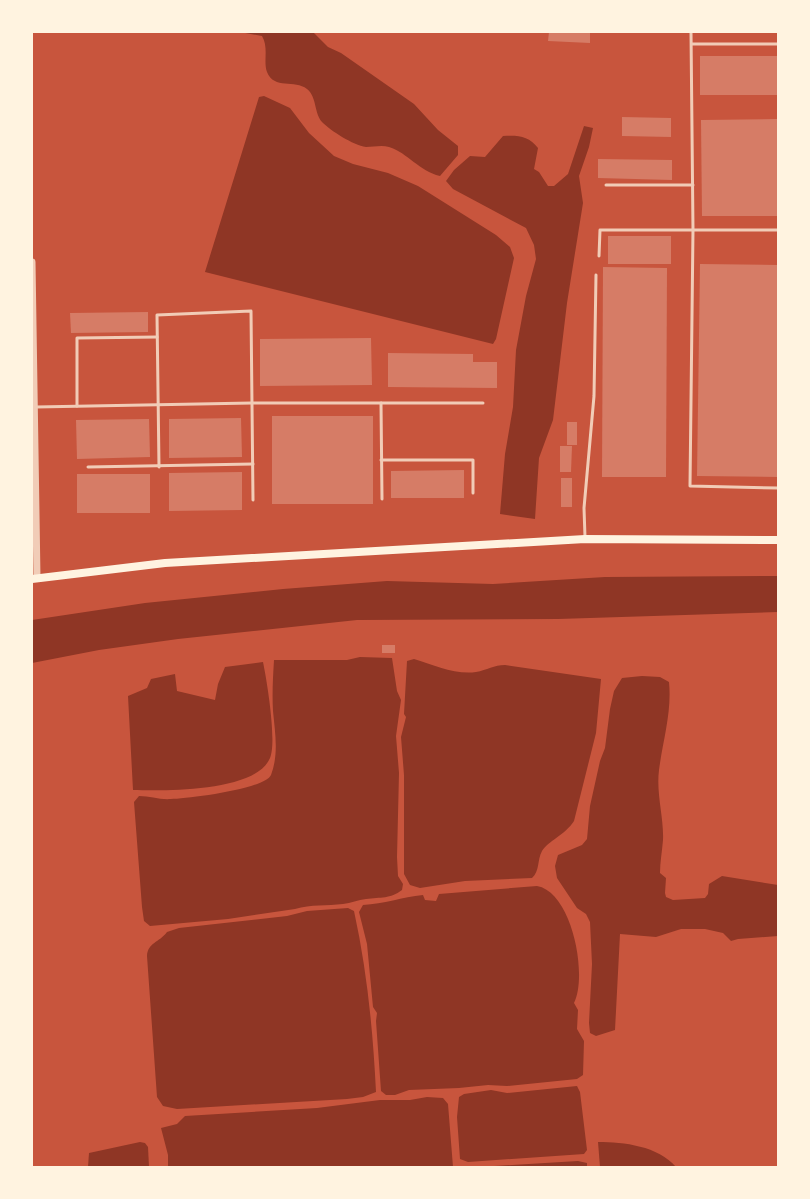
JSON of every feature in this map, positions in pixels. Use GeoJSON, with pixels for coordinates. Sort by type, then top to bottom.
{"type":"FeatureCollection","features":[{"type":"Feature","properties":{"kind":"main road"},"geometry":{"type":"LineString","coordinates":[[34,579],[165,563],[585,539],[778,540]]}},
{"type":"Feature","properties":{"kind":"street"},"geometry":{"type":"LineString","coordinates":[[32,262],[34,579]]}},
{"type":"Feature","properties":{"kind":"lane"},"geometry":{"type":"LineString","coordinates":[[692,32],[693,230],[690,486],[778,488]]}},
{"type":"Feature","properties":{"kind":"lane"},"geometry":{"type":"LineString","coordinates":[[692,44],[778,44]]}},
{"type":"Feature","properties":{"kind":"lane"},"geometry":{"type":"LineString","coordinates":[[606,185],[693,185]]}},
{"type":"Feature","properties":{"kind":"lane"},"geometry":{"type":"LineString","coordinates":[[599,256],[600,230],[778,230]]}},
{"type":"Feature","properties":{"kind":"lane"},"geometry":{"type":"LineString","coordinates":[[585,539],[584,508],[594,396],[596,275]]}},
{"type":"Feature","properties":{"kind":"lane"},"geometry":{"type":"LineString","coordinates":[[159,467],[157,315],[251,312],[252,500]]}},
{"type":"Feature","properties":{"kind":"lane"},"geometry":{"type":"LineString","coordinates":[[76,406],[77,338],[158,337]]}},
{"type":"Feature","properties":{"kind":"lane"},"geometry":{"type":"LineString","coordinates":[[34,407],[252,403],[483,403]]}},
{"type":"Feature","properties":{"kind":"lane"},"geometry":{"type":"LineString","coordinates":[[381,403],[382,499]]}},
{"type":"Feature","properties":{"kind":"lane"},"geometry":{"type":"LineString","coordinates":[[381,460],[473,460],[473,492]]}},
{"type":"Feature","properties":{"kind":"lane"},"geometry":{"type":"LineString","coordinates":[[88,467],[253,464]]}},
{"type":"Feature","properties":{"kind":"shaded area"},"geometry":{"type":"Polygon","coordinates":[[[240,32],[313,32],[328,47],[341,53],[414,104],[438,130],[458,146],[458,155],[440,176],[389,147],[366,147],[342,137],[322,122],[307,89],[302,86],[280,83],[270,77],[266,68],[265,45],[262,36],[240,32]]]}},
{"type":"Feature","properties":{"kind":"shaded area"},"geometry":{"type":"Polygon","coordinates":[[[264,96],[290,108],[309,133],[334,156],[353,164],[388,173],[418,186],[496,235],[510,247],[514,258],[493,344],[205,272],[259,97],[264,96]]]}},
{"type":"Feature","properties":{"kind":"shaded area"},"geometry":{"type":"Polygon","coordinates":[[[584,126],[593,128],[579,176],[583,203],[567,303],[553,420],[539,458],[535,519],[500,514],[505,454],[513,407],[516,350],[526,296],[536,259],[534,245],[526,228],[453,189],[446,181],[454,170],[470,156],[485,157],[503,136],[514,136],[523,137],[535,144],[538,148],[534,169],[539,172],[548,186],[554,186],[568,174],[584,126]]]}},
{"type":"Feature","properties":{"kind":"shaded area"},"geometry":{"type":"Polygon","coordinates":[[[778,576],[778,612],[558,619],[357,620],[178,639],[99,650],[32,663],[32,620],[145,603],[387,581],[493,584],[605,577],[778,576]]]}},
{"type":"Feature","properties":{"kind":"shaded area"},"geometry":{"type":"Polygon","coordinates":[[[360,657],[392,658],[397,691],[401,700],[396,736],[399,773],[397,857],[398,876],[403,884],[402,890],[389,896],[343,904],[307,906],[228,919],[150,926],[144,921],[142,907],[134,802],[139,796],[180,799],[208,795],[241,789],[266,780],[271,775],[276,751],[273,711],[274,660],[347,660],[360,657]]]}},
{"type":"Feature","properties":{"kind":"shaded area"},"geometry":{"type":"Polygon","coordinates":[[[414,659],[445,669],[468,673],[505,665],[601,679],[596,733],[574,821],[542,851],[532,878],[465,881],[420,888],[410,885],[404,874],[404,775],[401,737],[406,717],[404,714],[407,661],[414,659]]]}},
{"type":"Feature","properties":{"kind":"shaded area"},"geometry":{"type":"Polygon","coordinates":[[[263,662],[271,711],[272,750],[270,758],[261,769],[247,777],[208,787],[133,790],[128,696],[147,688],[151,679],[175,674],[177,691],[215,700],[225,667],[263,662]]]}},
{"type":"Feature","properties":{"kind":"shaded area"},"geometry":{"type":"Polygon","coordinates":[[[660,677],[669,682],[668,715],[658,779],[663,831],[660,873],[666,878],[666,897],[673,900],[705,898],[709,884],[722,876],[778,885],[778,936],[731,941],[723,933],[705,929],[681,929],[656,937],[620,934],[615,1030],[596,1036],[590,1033],[589,1023],[592,964],[590,922],[586,914],[577,908],[557,878],[555,866],[558,855],[582,845],[587,839],[590,806],[605,748],[614,691],[622,678],[660,677]]]}},
{"type":"Feature","properties":{"kind":"shaded area"},"geometry":{"type":"Polygon","coordinates":[[[537,886],[549,892],[560,903],[574,936],[579,974],[574,1003],[578,1010],[577,1029],[584,1041],[583,1075],[577,1079],[507,1086],[409,1090],[395,1095],[386,1095],[381,1091],[377,1013],[373,1007],[367,944],[359,912],[363,905],[423,895],[425,900],[436,901],[439,894],[537,886]]]}},
{"type":"Feature","properties":{"kind":"shaded area"},"geometry":{"type":"Polygon","coordinates":[[[348,908],[354,911],[366,978],[376,1092],[363,1097],[347,1099],[177,1109],[163,1106],[157,1097],[147,956],[149,948],[167,932],[179,928],[287,916],[307,911],[348,908]]]}},
{"type":"Feature","properties":{"kind":"shaded area"},"geometry":{"type":"Polygon","coordinates":[[[577,1086],[580,1092],[587,1150],[584,1154],[468,1162],[460,1159],[457,1117],[459,1097],[464,1094],[491,1090],[507,1093],[577,1086]]]}},
{"type":"Feature","properties":{"kind":"shaded area"},"geometry":{"type":"Polygon","coordinates":[[[427,1097],[443,1098],[448,1104],[453,1167],[168,1167],[168,1155],[161,1128],[177,1124],[185,1116],[317,1108],[427,1097]]]}},
{"type":"Feature","properties":{"kind":"shaded area"},"geometry":{"type":"Polygon","coordinates":[[[140,1142],[145,1143],[148,1147],[149,1167],[88,1167],[89,1153],[140,1142]]]}},
{"type":"Feature","properties":{"kind":"shaded area"},"geometry":{"type":"Polygon","coordinates":[[[598,1142],[629,1144],[650,1150],[660,1154],[676,1167],[600,1167],[598,1142]]]}},
{"type":"Feature","properties":{"kind":"shaded area"},"geometry":{"type":"Polygon","coordinates":[[[578,1161],[587,1163],[587,1167],[479,1167],[578,1161]]]}},
{"type":"Feature","properties":{"kind":"building"},"geometry":{"type":"Polygon","coordinates":[[[549,32],[590,33],[590,43],[548,41],[549,32]]]}},
{"type":"Feature","properties":{"kind":"building"},"geometry":{"type":"Polygon","coordinates":[[[700,56],[778,56],[778,95],[700,95],[700,56]]]}},
{"type":"Feature","properties":{"kind":"building"},"geometry":{"type":"Polygon","coordinates":[[[622,117],[671,118],[671,137],[622,136],[622,117]]]}},
{"type":"Feature","properties":{"kind":"building"},"geometry":{"type":"Polygon","coordinates":[[[778,119],[778,216],[702,216],[701,120],[778,119]]]}},
{"type":"Feature","properties":{"kind":"building"},"geometry":{"type":"Polygon","coordinates":[[[598,159],[672,160],[672,180],[598,178],[598,159]]]}},
{"type":"Feature","properties":{"kind":"building"},"geometry":{"type":"Polygon","coordinates":[[[608,236],[671,236],[671,264],[608,264],[608,236]]]}},
{"type":"Feature","properties":{"kind":"building"},"geometry":{"type":"Polygon","coordinates":[[[700,264],[778,265],[778,477],[697,476],[700,264]]]}},
{"type":"Feature","properties":{"kind":"building"},"geometry":{"type":"Polygon","coordinates":[[[603,267],[667,268],[666,477],[602,477],[603,267]]]}},
{"type":"Feature","properties":{"kind":"building"},"geometry":{"type":"Polygon","coordinates":[[[148,312],[148,332],[71,333],[70,313],[148,312]]]}},
{"type":"Feature","properties":{"kind":"building"},"geometry":{"type":"Polygon","coordinates":[[[371,338],[372,385],[260,386],[260,339],[371,338]]]}},
{"type":"Feature","properties":{"kind":"building"},"geometry":{"type":"Polygon","coordinates":[[[388,353],[473,354],[473,362],[497,362],[497,388],[388,387],[388,353]]]}},
{"type":"Feature","properties":{"kind":"building"},"geometry":{"type":"Polygon","coordinates":[[[272,416],[373,416],[373,504],[272,504],[272,416]]]}},
{"type":"Feature","properties":{"kind":"building"},"geometry":{"type":"Polygon","coordinates":[[[241,418],[242,457],[169,458],[169,419],[241,418]]]}},
{"type":"Feature","properties":{"kind":"building"},"geometry":{"type":"Polygon","coordinates":[[[149,419],[150,457],[77,459],[76,420],[149,419]]]}},
{"type":"Feature","properties":{"kind":"building"},"geometry":{"type":"Polygon","coordinates":[[[567,422],[577,422],[577,445],[567,445],[567,422]]]}},
{"type":"Feature","properties":{"kind":"building"},"geometry":{"type":"Polygon","coordinates":[[[560,446],[572,446],[571,472],[560,472],[560,446]]]}},
{"type":"Feature","properties":{"kind":"building"},"geometry":{"type":"Polygon","coordinates":[[[464,470],[464,498],[391,498],[391,471],[464,470]]]}},
{"type":"Feature","properties":{"kind":"building"},"geometry":{"type":"Polygon","coordinates":[[[242,472],[242,510],[169,511],[169,473],[242,472]]]}},
{"type":"Feature","properties":{"kind":"building"},"geometry":{"type":"Polygon","coordinates":[[[77,474],[150,474],[150,513],[77,513],[77,474]]]}},
{"type":"Feature","properties":{"kind":"building"},"geometry":{"type":"Polygon","coordinates":[[[561,478],[572,478],[572,507],[561,507],[561,478]]]}},
{"type":"Feature","properties":{"kind":"building"},"geometry":{"type":"Polygon","coordinates":[[[382,645],[395,645],[395,653],[382,653],[382,645]]]}}]}
